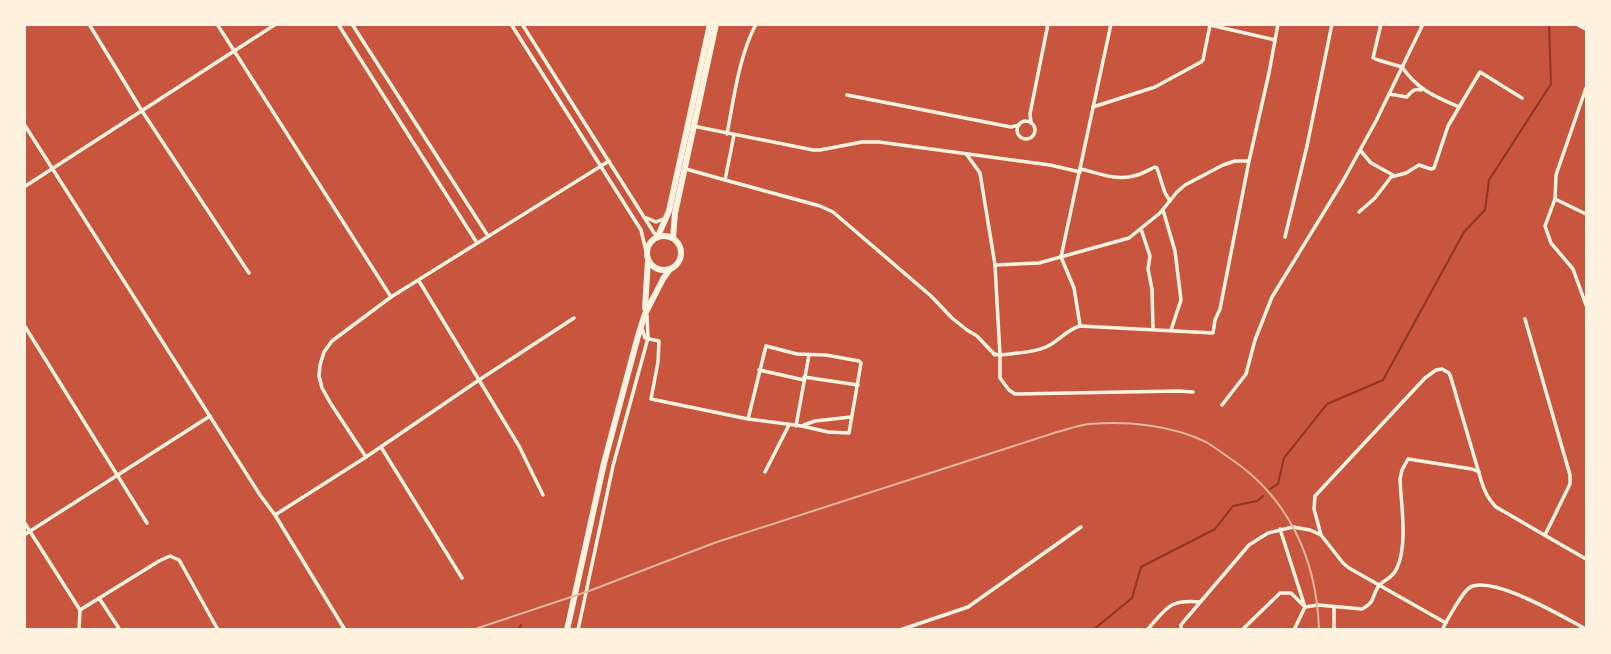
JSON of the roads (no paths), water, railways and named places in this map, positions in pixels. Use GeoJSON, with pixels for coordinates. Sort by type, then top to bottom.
{"type":"FeatureCollection","features":[{"type":"Feature","properties":{"kind":"highway"},"geometry":{"type":"LineString","coordinates":[[673,238],[675,212],[710,24]]}},
{"type":"Feature","properties":{"kind":"highway"},"geometry":{"type":"LineString","coordinates":[[646,312],[646,251],[658,236],[666,217],[716,24]]}},
{"type":"Feature","properties":{"kind":"highway"},"geometry":{"type":"LineString","coordinates":[[567,629],[604,463],[641,326],[663,279],[678,262],[681,252],[673,238],[658,236]]}},
{"type":"Feature","properties":{"kind":"highway"},"geometry":{"type":"LineString","coordinates":[[648,260],[657,269],[670,269]]}},
{"type":"Feature","properties":{"kind":"street"},"geometry":{"type":"LineString","coordinates":[[89,24],[142,111],[249,273]]}},
{"type":"Feature","properties":{"kind":"street"},"geometry":{"type":"LineString","coordinates":[[217,24],[391,298]]}},
{"type":"Feature","properties":{"kind":"street"},"geometry":{"type":"LineString","coordinates":[[24,187],[276,24]]}},
{"type":"Feature","properties":{"kind":"street"},"geometry":{"type":"LineString","coordinates":[[338,24],[477,243]]}},
{"type":"Feature","properties":{"kind":"street"},"geometry":{"type":"LineString","coordinates":[[352,24],[488,236]]}},
{"type":"Feature","properties":{"kind":"street"},"geometry":{"type":"LineString","coordinates":[[511,24],[641,230],[646,251]]}},
{"type":"Feature","properties":{"kind":"street"},"geometry":{"type":"LineString","coordinates":[[522,24],[658,236]]}},
{"type":"Feature","properties":{"kind":"street"},"geometry":{"type":"LineString","coordinates":[[727,134],[744,55],[756,24]]}},
{"type":"Feature","properties":{"kind":"street"},"geometry":{"type":"LineString","coordinates":[[1011,127],[1025,138],[1032,136],[1034,129],[1030,114],[1048,24]]}},
{"type":"Feature","properties":{"kind":"street"},"geometry":{"type":"LineString","coordinates":[[1080,326],[1074,288],[1061,257],[1111,24]]}},
{"type":"Feature","properties":{"kind":"street"},"geometry":{"type":"LineString","coordinates":[[684,168],[833,212],[1000,357],[1042,349],[1080,326],[1213,333],[1278,24]]}},
{"type":"Feature","properties":{"kind":"street"},"geometry":{"type":"LineString","coordinates":[[1285,237],[1332,24]]}},
{"type":"Feature","properties":{"kind":"street"},"geometry":{"type":"LineString","coordinates":[[1381,24],[1373,58],[1402,67],[1412,80],[1425,90],[1459,107]]}},
{"type":"Feature","properties":{"kind":"street"},"geometry":{"type":"LineString","coordinates":[[1222,405],[1247,374],[1255,340],[1272,297],[1343,181],[1423,24]]}},
{"type":"Feature","properties":{"kind":"street"},"geometry":{"type":"LineString","coordinates":[[1576,24],[1587,29]]}},
{"type":"Feature","properties":{"kind":"street"},"geometry":{"type":"LineString","coordinates":[[1093,107],[1161,85],[1203,60],[1209,25],[1275,40]]}},
{"type":"Feature","properties":{"kind":"street"},"geometry":{"type":"LineString","coordinates":[[1359,212],[1375,198],[1388,179],[1419,165],[1434,168],[1445,133],[1480,72],[1522,98]]}},
{"type":"Feature","properties":{"kind":"street"},"geometry":{"type":"LineString","coordinates":[[1587,88],[1556,175],[1555,199],[1546,222],[1547,234],[1573,269],[1587,305]]}},
{"type":"Feature","properties":{"kind":"street"},"geometry":{"type":"LineString","coordinates":[[1389,94],[1407,97],[1417,89],[1425,90]]}},
{"type":"Feature","properties":{"kind":"street"},"geometry":{"type":"LineString","coordinates":[[847,95],[1011,127],[1023,122],[1030,114]]}},
{"type":"Feature","properties":{"kind":"street"},"geometry":{"type":"LineString","coordinates":[[1023,122],[1031,123]]}},
{"type":"Feature","properties":{"kind":"street"},"geometry":{"type":"LineString","coordinates":[[24,124],[345,629]]}},
{"type":"Feature","properties":{"kind":"street"},"geometry":{"type":"LineString","coordinates":[[1018,125],[1018,134]]}},
{"type":"Feature","properties":{"kind":"street"},"geometry":{"type":"LineString","coordinates":[[691,126],[813,150],[879,142],[1051,165],[1125,178],[1155,167],[1170,201]]}},
{"type":"Feature","properties":{"kind":"street"},"geometry":{"type":"LineString","coordinates":[[724,180],[734,135]]}},
{"type":"Feature","properties":{"kind":"street"},"geometry":{"type":"LineString","coordinates":[[1360,150],[1371,163],[1395,176]]}},
{"type":"Feature","properties":{"kind":"street"},"geometry":{"type":"LineString","coordinates":[[967,155],[980,173],[995,264],[999,372],[1002,383],[1016,394],[1193,392]]}},
{"type":"Feature","properties":{"kind":"street"},"geometry":{"type":"LineString","coordinates":[[995,264],[1039,263],[1123,241],[1163,210],[1185,185],[1213,169],[1249,160]]}},
{"type":"Feature","properties":{"kind":"street"},"geometry":{"type":"LineString","coordinates":[[366,457],[322,388],[320,365],[324,352],[332,341],[391,298],[609,161]]}},
{"type":"Feature","properties":{"kind":"street"},"geometry":{"type":"LineString","coordinates":[[1555,199],[1587,214]]}},
{"type":"Feature","properties":{"kind":"street"},"geometry":{"type":"LineString","coordinates":[[1163,210],[1175,251],[1181,300],[1171,330]]}},
{"type":"Feature","properties":{"kind":"street"},"geometry":{"type":"LineString","coordinates":[[646,217],[656,222],[666,217]]}},
{"type":"Feature","properties":{"kind":"street"},"geometry":{"type":"LineString","coordinates":[[1141,229],[1150,256],[1148,269],[1152,289],[1153,329]]}},
{"type":"Feature","properties":{"kind":"street"},"geometry":{"type":"LineString","coordinates":[[418,281],[519,446],[543,495]]}},
{"type":"Feature","properties":{"kind":"street"},"geometry":{"type":"LineString","coordinates":[[578,629],[613,466],[648,338],[646,312]]}},
{"type":"Feature","properties":{"kind":"street"},"geometry":{"type":"LineString","coordinates":[[275,515],[573,318]]}},
{"type":"Feature","properties":{"kind":"street"},"geometry":{"type":"LineString","coordinates":[[1525,319],[1570,475],[1570,484],[1545,535]]}},
{"type":"Feature","properties":{"kind":"street"},"geometry":{"type":"LineString","coordinates":[[24,325],[147,523]]}},
{"type":"Feature","properties":{"kind":"street"},"geometry":{"type":"LineString","coordinates":[[641,326],[645,338],[659,341],[651,399],[748,419],[847,433],[850,431],[862,366],[859,361],[826,355],[797,354],[766,346],[748,419]]}},
{"type":"Feature","properties":{"kind":"street"},"geometry":{"type":"LineString","coordinates":[[796,426],[809,355]]}},
{"type":"Feature","properties":{"kind":"street"},"geometry":{"type":"LineString","coordinates":[[1450,629],[1343,563],[1321,535],[1314,509],[1315,496],[1425,378],[1436,370],[1442,369],[1449,373],[1484,491],[1490,501],[1587,559]]}},
{"type":"Feature","properties":{"kind":"street"},"geometry":{"type":"LineString","coordinates":[[759,370],[858,385]]}},
{"type":"Feature","properties":{"kind":"street"},"geometry":{"type":"LineString","coordinates":[[24,535],[210,416]]}},
{"type":"Feature","properties":{"kind":"street"},"geometry":{"type":"LineString","coordinates":[[802,426],[815,421],[851,417]]}},
{"type":"Feature","properties":{"kind":"street"},"geometry":{"type":"LineString","coordinates":[[765,472],[789,425]]}},
{"type":"Feature","properties":{"kind":"street"},"geometry":{"type":"LineString","coordinates":[[381,447],[462,578]]}},
{"type":"Feature","properties":{"kind":"street"},"geometry":{"type":"LineString","coordinates":[[1305,607],[1318,605],[1362,609],[1374,599],[1378,586],[1391,578],[1401,554],[1400,478],[1408,458],[1479,472]]}},
{"type":"Feature","properties":{"kind":"street"},"geometry":{"type":"LineString","coordinates":[[24,523],[80,610],[79,629]]}},
{"type":"Feature","properties":{"kind":"street"},"geometry":{"type":"LineString","coordinates":[[900,629],[968,607],[1081,527]]}},
{"type":"Feature","properties":{"kind":"street"},"geometry":{"type":"LineString","coordinates":[[1181,629],[1181,625],[1249,545],[1268,533],[1293,527],[1321,535]]}},
{"type":"Feature","properties":{"kind":"street"},"geometry":{"type":"LineString","coordinates":[[1280,529],[1305,607],[1294,629]]}},
{"type":"Feature","properties":{"kind":"street"},"geometry":{"type":"LineString","coordinates":[[80,610],[170,556],[182,565],[218,629]]}},
{"type":"Feature","properties":{"kind":"street"},"geometry":{"type":"LineString","coordinates":[[1444,626],[1468,589],[1481,584],[1511,591],[1587,629]]}},
{"type":"Feature","properties":{"kind":"street"},"geometry":{"type":"LineString","coordinates":[[1242,629],[1280,593],[1291,593],[1305,607]]}},
{"type":"Feature","properties":{"kind":"street"},"geometry":{"type":"LineString","coordinates":[[99,598],[120,629]]}},
{"type":"Feature","properties":{"kind":"street"},"geometry":{"type":"LineString","coordinates":[[1147,629],[1172,605],[1184,601],[1200,602]]}},
{"type":"Feature","properties":{"kind":"street"},"geometry":{"type":"LineString","coordinates":[[1334,607],[1334,629]]}},
{"type":"Feature","properties":{"kind":"waterway"},"geometry":{"type":"LineString","coordinates":[[1270,489],[1278,484],[1284,458],[1327,404],[1383,380],[1464,232],[1485,210],[1489,180],[1551,84],[1549,24]]}},
{"type":"Feature","properties":{"kind":"waterway"},"geometry":{"type":"LineString","coordinates":[[1093,630],[1132,598],[1141,567],[1215,529],[1233,506],[1257,501],[1263,496]]}},
{"type":"Feature","properties":{"kind":"waterway"},"geometry":{"type":"LineString","coordinates":[[518,630],[521,625]]}},
{"type":"Feature","properties":{"kind":"railway"},"geometry":{"type":"LineString","coordinates":[[472,630],[589,591],[714,543],[1054,433],[1104,423],[1164,428],[1193,436],[1220,451],[1249,473],[1283,510],[1305,554],[1317,604],[1319,630]]}}]}
